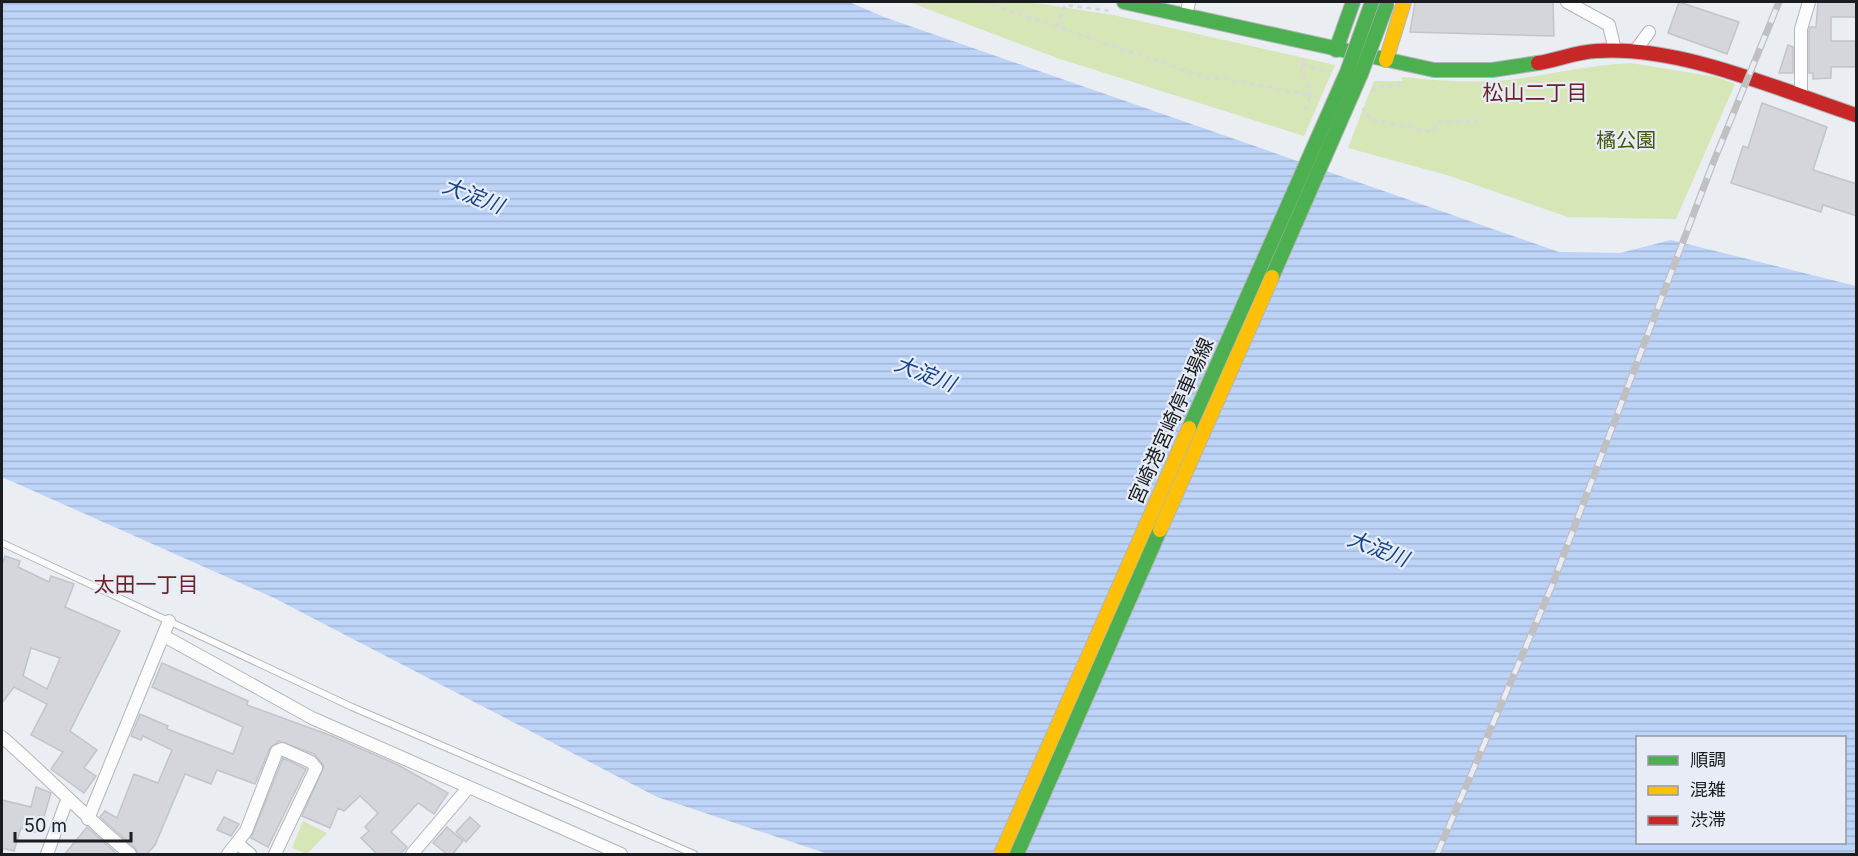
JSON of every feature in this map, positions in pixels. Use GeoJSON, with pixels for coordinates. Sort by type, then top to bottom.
{"type":"FeatureCollection","features":[{"type":"Feature","properties":{"kind":"main road"},"geometry":{"type":"LineString","coordinates":[[1124,2],[1434,70],[1492,69],[1545,62],[1594,51],[1635,51],[1691,61],[1857,115]]}},
{"type":"Feature","properties":{"kind":"main road"},"geometry":{"type":"LineString","coordinates":[[1336,50],[1353,2]]}},
{"type":"Feature","properties":{"kind":"main road","name":"宮崎港宮崎停車場線"},"geometry":{"type":"LineString","coordinates":[[1001,855],[1347,72],[1372,2]]}},
{"type":"Feature","properties":{"kind":"main road","name":"宮崎港宮崎停車場線"},"geometry":{"type":"LineString","coordinates":[[1017,855],[1361,74],[1388,2]]}},
{"type":"Feature","properties":{"kind":"main road"},"geometry":{"type":"LineString","coordinates":[[1386,60],[1404,2]]}},
{"type":"Feature","properties":{"kind":"street"},"geometry":{"type":"LineString","coordinates":[[1186,16],[1189,2]]}},
{"type":"Feature","properties":{"kind":"street"},"geometry":{"type":"LineString","coordinates":[[1567,2],[1609,25],[1615,50]]}},
{"type":"Feature","properties":{"kind":"street"},"geometry":{"type":"LineString","coordinates":[[1801,95],[1801,29],[1809,2]]}},
{"type":"Feature","properties":{"kind":"street"},"geometry":{"type":"LineString","coordinates":[[1635,51],[1649,32]]}},
{"type":"Feature","properties":{"kind":"street"},"geometry":{"type":"LineString","coordinates":[[88,819],[169,621]]}},
{"type":"Feature","properties":{"kind":"street"},"geometry":{"type":"LineString","coordinates":[[164,636],[312,718],[621,855]]}},
{"type":"Feature","properties":{"kind":"street"},"geometry":{"type":"LineString","coordinates":[[2,737],[32,763],[67,800],[130,855]]}},
{"type":"Feature","properties":{"kind":"street"},"geometry":{"type":"LineString","coordinates":[[228,855],[246,831],[277,751],[282,750],[311,762],[316,768],[275,855]]}},
{"type":"Feature","properties":{"kind":"street"},"geometry":{"type":"LineString","coordinates":[[412,855],[468,788]]}},
{"type":"Feature","properties":{"kind":"street"},"geometry":{"type":"LineString","coordinates":[[47,855],[67,800]]}},
{"type":"Feature","properties":{"kind":"street"},"geometry":{"type":"LineString","coordinates":[[238,844],[250,855]]}},
{"type":"Feature","properties":{"kind":"lane"},"geometry":{"type":"LineString","coordinates":[[2,543],[352,707],[694,855]]}},
{"type":"Feature","properties":{"kind":"path"},"geometry":{"type":"LineString","coordinates":[[984,2],[1208,78],[1225,79],[1310,95],[1305,111]]}},
{"type":"Feature","properties":{"kind":"path"},"geometry":{"type":"LineString","coordinates":[[1058,27],[1065,5]]}},
{"type":"Feature","properties":{"kind":"path"},"geometry":{"type":"LineString","coordinates":[[1302,64],[1330,73]]}},
{"type":"Feature","properties":{"kind":"path"},"geometry":{"type":"LineString","coordinates":[[1370,99],[1375,88],[1401,85]]}},
{"type":"Feature","properties":{"kind":"path"},"geometry":{"type":"LineString","coordinates":[[1368,111],[1369,119],[1432,132],[1439,122],[1482,121]]}},
{"type":"Feature","properties":{"kind":"green space"},"geometry":{"type":"Polygon","coordinates":[[[909,2],[1029,2],[1113,15],[1335,65],[1304,136],[1057,58],[909,2]]]}},
{"type":"Feature","properties":{"kind":"green space","name":"橘公園"},"geometry":{"type":"Polygon","coordinates":[[[1631,63],[1716,77],[1735,84],[1676,219],[1568,217],[1450,176],[1348,148],[1374,81],[1402,81],[1402,77],[1455,81],[1508,80],[1631,63]]]}},
{"type":"Feature","properties":{"kind":"green space"},"geometry":{"type":"Polygon","coordinates":[[[303,821],[327,833],[307,854],[292,848],[303,821]]]}},
{"type":"Feature","properties":{"kind":"water","name":"大淀川"},"geometry":{"type":"Polygon","coordinates":[[[2,2],[849,2],[884,17],[1559,252],[1620,253],[1671,240],[1856,286],[1856,854],[828,854],[657,797],[274,598],[2,477],[2,2]]]}},
{"type":"Feature","properties":{"kind":"building"},"geometry":{"type":"Polygon","coordinates":[[[1415,2],[1553,2],[1554,36],[1410,32],[1415,2]]]}},
{"type":"Feature","properties":{"kind":"building"},"geometry":{"type":"Polygon","coordinates":[[[1679,2],[1739,22],[1727,54],[1668,33],[1679,2]]]}},
{"type":"Feature","properties":{"kind":"building"},"geometry":{"type":"Polygon","coordinates":[[[1818,2],[1857,2],[1857,17],[1831,17],[1831,41],[1857,41],[1857,67],[1831,67],[1831,78],[1813,79],[1813,73],[1809,73],[1809,30],[1810,27],[1816,27],[1818,2]]]}},
{"type":"Feature","properties":{"kind":"building"},"geometry":{"type":"Polygon","coordinates":[[[1788,45],[1793,47],[1793,73],[1779,73],[1788,45]]]}},
{"type":"Feature","properties":{"kind":"building"},"geometry":{"type":"Polygon","coordinates":[[[1762,103],[1827,127],[1813,170],[1857,184],[1857,216],[1823,205],[1821,212],[1731,183],[1743,146],[1748,148],[1762,103]]]}},
{"type":"Feature","properties":{"kind":"building"},"geometry":{"type":"Polygon","coordinates":[[[5,556],[20,561],[18,567],[49,582],[51,576],[74,584],[65,607],[120,631],[70,731],[97,750],[84,768],[96,776],[84,793],[51,769],[63,752],[31,735],[47,704],[14,687],[2,703],[2,565],[5,556]],[[31,648],[23,676],[47,689],[60,658],[31,648]]]}},
{"type":"Feature","properties":{"kind":"building"},"geometry":{"type":"Polygon","coordinates":[[[162,663],[248,701],[247,705],[332,736],[398,765],[448,793],[434,814],[418,803],[391,832],[407,847],[399,855],[378,855],[361,838],[369,831],[365,827],[378,813],[360,796],[344,811],[338,808],[330,828],[302,816],[324,766],[314,754],[279,741],[270,748],[255,784],[217,770],[211,784],[185,774],[155,845],[146,855],[138,855],[135,848],[100,817],[105,811],[117,818],[134,774],[158,783],[172,750],[143,736],[141,740],[131,736],[140,714],[168,726],[167,729],[233,754],[243,727],[152,687],[162,663]]]}},
{"type":"Feature","properties":{"kind":"building"},"geometry":{"type":"Polygon","coordinates":[[[283,758],[306,769],[268,847],[251,838],[283,758]]]}},
{"type":"Feature","properties":{"kind":"building"},"geometry":{"type":"Polygon","coordinates":[[[36,787],[51,793],[44,817],[39,816],[35,832],[21,828],[14,851],[2,848],[2,800],[31,807],[36,787]]]}},
{"type":"Feature","properties":{"kind":"building"},"geometry":{"type":"Polygon","coordinates":[[[224,817],[239,824],[231,836],[217,830],[224,817]]]}},
{"type":"Feature","properties":{"kind":"building"},"geometry":{"type":"Polygon","coordinates":[[[470,817],[480,826],[466,842],[456,832],[470,817]]]}},
{"type":"Feature","properties":{"kind":"building"},"geometry":{"type":"Polygon","coordinates":[[[87,827],[108,846],[118,855],[64,855],[87,827]]]}},
{"type":"Feature","properties":{"kind":"building"},"geometry":{"type":"Polygon","coordinates":[[[447,827],[463,841],[452,855],[448,855],[433,843],[447,827]]]}},
{"type":"Feature","properties":{"kind":"railway"},"geometry":{"type":"LineString","coordinates":[[1437,854],[1551,588],[1713,163],[1779,2]]}},
{"type":"Feature","properties":{"kind":"traffic: fast"},"geometry":{"type":"LineString","coordinates":[[1124,2],[1434,70],[1492,70],[1538,63]]}},
{"type":"Feature","properties":{"kind":"traffic: fast"},"geometry":{"type":"LineString","coordinates":[[1336,50],[1353,2]]}},
{"type":"Feature","properties":{"kind":"traffic: fast"},"geometry":{"type":"LineString","coordinates":[[1189,428],[1347,72],[1372,2]]}},
{"type":"Feature","properties":{"kind":"traffic: fast"},"geometry":{"type":"LineString","coordinates":[[1272,277],[1361,74],[1387,4]]}},
{"type":"Feature","properties":{"kind":"traffic: fast"},"geometry":{"type":"LineString","coordinates":[[1017,854],[1160,530]]}},
{"type":"Feature","properties":{"kind":"traffic: slow"},"geometry":{"type":"LineString","coordinates":[[1386,60],[1404,2]]}},
{"type":"Feature","properties":{"kind":"traffic: slow"},"geometry":{"type":"LineString","coordinates":[[1160,530],[1272,277]]}},
{"type":"Feature","properties":{"kind":"traffic: slow"},"geometry":{"type":"LineString","coordinates":[[1001,854],[1189,428]]}},
{"type":"Feature","properties":{"kind":"traffic: jam"},"geometry":{"type":"LineString","coordinates":[[1538,63],[1596,51],[1628,51],[1661,55],[1728,71],[1856,115]]}},
{"type":"Feature","properties":{"kind":"district","name":"松山二丁目"},"geometry":{"type":"Point","coordinates":[1535,93]}},
{"type":"Feature","properties":{"kind":"district","name":"太田一丁目"},"geometry":{"type":"Point","coordinates":[146,585]}}]}
